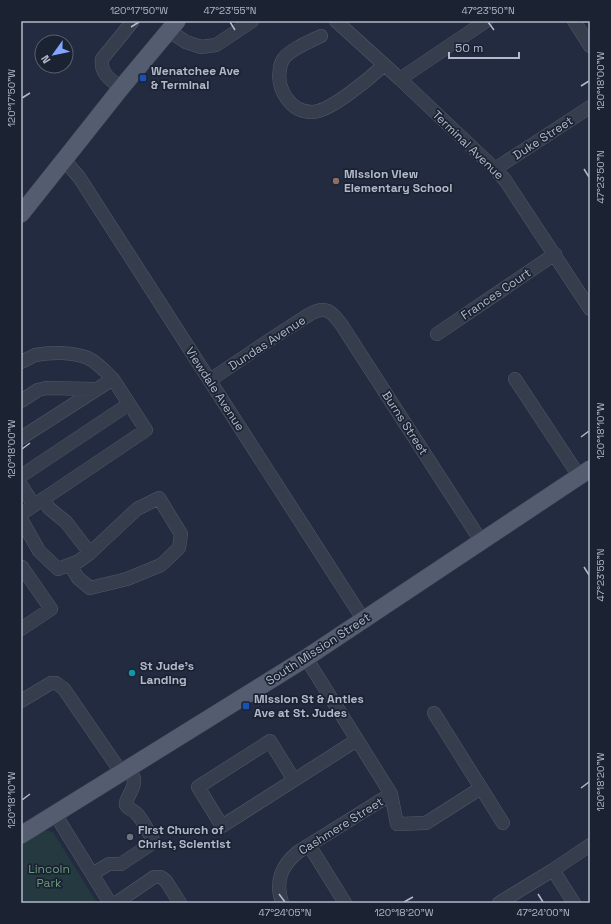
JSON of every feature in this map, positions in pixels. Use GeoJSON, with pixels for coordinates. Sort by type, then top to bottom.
{"type":"FeatureCollection","features":[{"type":"Feature","properties":{"kind":"main road"},"geometry":{"type":"LineString","coordinates":[[21,214],[121,88],[173,26]]}},
{"type":"Feature","properties":{"kind":"main road","name":"South Mission Street"},"geometry":{"type":"LineString","coordinates":[[21,835],[306,658],[584,473]]}},
{"type":"Feature","properties":{"kind":"street"},"geometry":{"type":"LineString","coordinates":[[121,88],[106,75],[102,64],[102,59],[133,21]]}},
{"type":"Feature","properties":{"kind":"street"},"geometry":{"type":"LineString","coordinates":[[173,26],[186,42],[201,47],[216,45],[252,21]]}},
{"type":"Feature","properties":{"kind":"street","name":"Terminal Avenue"},"geometry":{"type":"LineString","coordinates":[[336,21],[496,169],[555,254],[590,309]]}},
{"type":"Feature","properties":{"kind":"street"},"geometry":{"type":"LineString","coordinates":[[400,79],[486,21]]}},
{"type":"Feature","properties":{"kind":"street"},"geometry":{"type":"LineString","coordinates":[[574,21],[590,46]]}},
{"type":"Feature","properties":{"kind":"street"},"geometry":{"type":"LineString","coordinates":[[321,36],[292,52],[284,58],[281,65],[279,83],[289,102],[298,108],[314,112],[326,108],[365,81],[384,65]]}},
{"type":"Feature","properties":{"kind":"street","name":"Duke Street"},"geometry":{"type":"LineString","coordinates":[[496,169],[590,107]]}},
{"type":"Feature","properties":{"kind":"street","name":"Viewdale Avenue"},"geometry":{"type":"LineString","coordinates":[[64,160],[79,177],[363,619]]}},
{"type":"Feature","properties":{"kind":"street","name":"Frances Court"},"geometry":{"type":"LineString","coordinates":[[437,334],[555,254]]}},
{"type":"Feature","properties":{"kind":"street","name":"Dundas Avenue"},"geometry":{"type":"LineString","coordinates":[[210,380],[310,314],[316,311],[325,310]]}},
{"type":"Feature","properties":{"kind":"street","name":"Burns Street"},"geometry":{"type":"LineString","coordinates":[[325,310],[334,315],[341,324],[481,541]]}},
{"type":"Feature","properties":{"kind":"street"},"geometry":{"type":"LineString","coordinates":[[21,362],[35,356],[51,354],[68,354],[89,359],[102,368],[112,379],[146,430],[21,514]]}},
{"type":"Feature","properties":{"kind":"street"},"geometry":{"type":"LineString","coordinates":[[21,438],[112,379]]}},
{"type":"Feature","properties":{"kind":"street"},"geometry":{"type":"LineString","coordinates":[[515,380],[584,473]]}},
{"type":"Feature","properties":{"kind":"street"},"geometry":{"type":"LineString","coordinates":[[21,401],[38,390],[46,388],[96,389]]}},
{"type":"Feature","properties":{"kind":"street"},"geometry":{"type":"LineString","coordinates":[[21,476],[130,404]]}},
{"type":"Feature","properties":{"kind":"street"},"geometry":{"type":"LineString","coordinates":[[21,485],[38,502],[49,508],[66,522],[90,553]]}},
{"type":"Feature","properties":{"kind":"street"},"geometry":{"type":"LineString","coordinates":[[21,519],[39,551],[58,569],[79,561],[90,553],[137,509],[159,498],[181,534],[179,548],[161,564],[127,579],[90,588],[78,578],[70,565]]}},
{"type":"Feature","properties":{"kind":"street"},"geometry":{"type":"LineString","coordinates":[[21,567],[51,609],[21,629]]}},
{"type":"Feature","properties":{"kind":"street"},"geometry":{"type":"LineString","coordinates":[[306,658],[391,794],[397,824],[426,823],[481,788]]}},
{"type":"Feature","properties":{"kind":"street"},"geometry":{"type":"LineString","coordinates":[[21,701],[51,683],[56,682],[64,689],[125,770],[134,777],[132,791],[126,800],[127,807],[138,814],[154,842],[121,864],[109,864],[92,874]]}},
{"type":"Feature","properties":{"kind":"street"},"geometry":{"type":"LineString","coordinates":[[434,713],[503,823]]}},
{"type":"Feature","properties":{"kind":"street"},"geometry":{"type":"LineString","coordinates":[[294,780],[270,741],[198,787],[222,826],[357,740]]}},
{"type":"Feature","properties":{"kind":"street","name":"Cashmere Street"},"geometry":{"type":"LineString","coordinates":[[282,903],[279,884],[286,865],[294,856],[391,794]]}},
{"type":"Feature","properties":{"kind":"street"},"geometry":{"type":"LineString","coordinates":[[54,814],[110,903]]}},
{"type":"Feature","properties":{"kind":"street"},"geometry":{"type":"LineString","coordinates":[[309,845],[345,903]]}},
{"type":"Feature","properties":{"kind":"street"},"geometry":{"type":"LineString","coordinates":[[499,903],[554,870],[590,845]]}},
{"type":"Feature","properties":{"kind":"street"},"geometry":{"type":"LineString","coordinates":[[554,870],[574,903]]}},
{"type":"Feature","properties":{"kind":"street"},"geometry":{"type":"LineString","coordinates":[[116,903],[154,877],[161,877],[166,880],[180,903]]}},
{"type":"Feature","properties":{"kind":"green space","name":"Lincoln Park"},"geometry":{"type":"Polygon","coordinates":[[[43,830],[53,832],[97,903],[21,903],[21,844],[43,830]]]}},
{"type":"Feature","properties":{"kind":"place","name":"Wenatchee Ave & Terminal"},"geometry":{"type":"Point","coordinates":[143,78]}},
{"type":"Feature","properties":{"kind":"place","name":"Mission View Elementary School"},"geometry":{"type":"Point","coordinates":[336,181]}},
{"type":"Feature","properties":{"kind":"place","name":"St Jude's Landing"},"geometry":{"type":"Point","coordinates":[132,673]}},
{"type":"Feature","properties":{"kind":"place","name":"Mission St & Antles Ave at St. Judes"},"geometry":{"type":"Point","coordinates":[246,706]}},
{"type":"Feature","properties":{"kind":"place","name":"First Church of Christ, Scientist"},"geometry":{"type":"Point","coordinates":[130,837]}}]}
